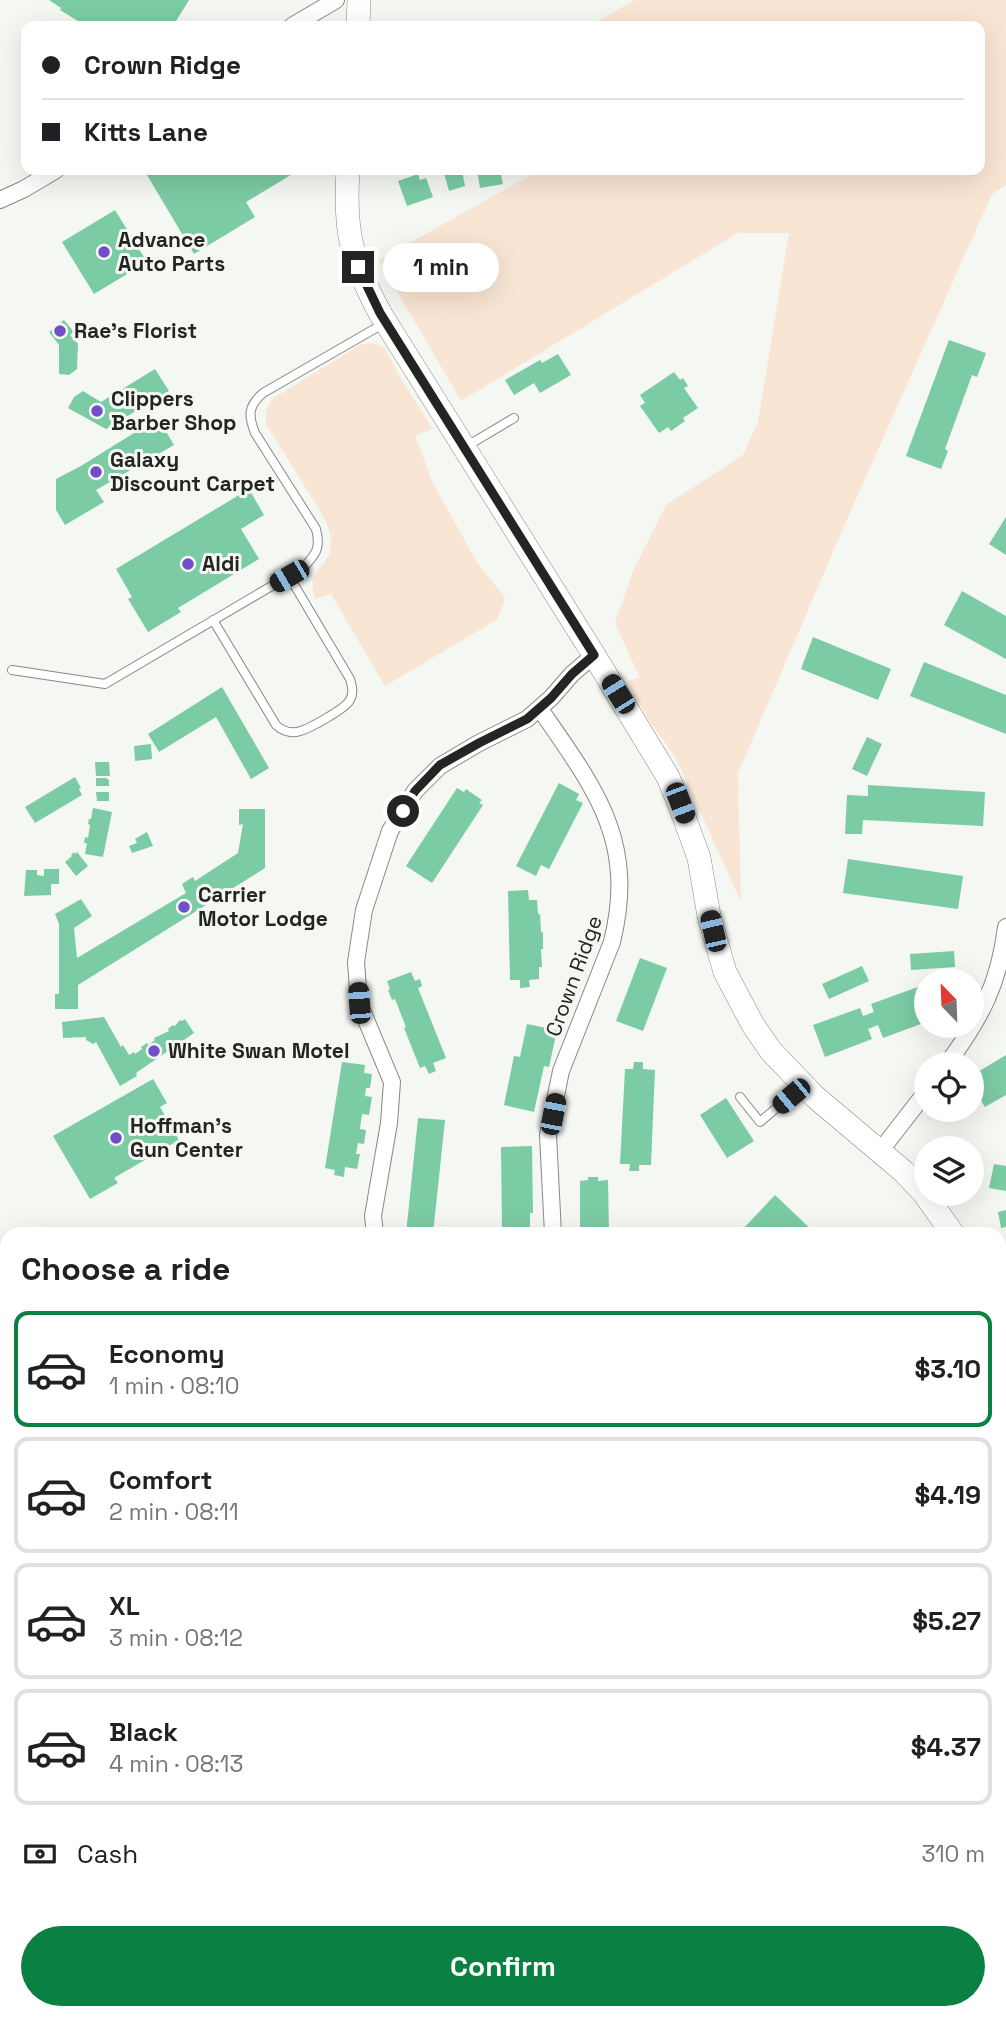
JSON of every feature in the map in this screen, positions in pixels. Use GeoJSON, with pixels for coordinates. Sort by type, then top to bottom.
{"type":"FeatureCollection","features":[{"type":"Feature","properties":{"kind":"street"},"geometry":{"type":"LineString","coordinates":[[300,21],[336,0]]}},
{"type":"Feature","properties":{"kind":"street"},"geometry":{"type":"LineString","coordinates":[[358,21],[359,0]]}},
{"type":"Feature","properties":{"kind":"street"},"geometry":{"type":"LineString","coordinates":[[0,200],[48,175]]}},
{"type":"Feature","properties":{"kind":"street"},"geometry":{"type":"LineString","coordinates":[[348,175],[346,202],[351,245],[366,288],[654,753],[680,803],[699,858],[709,915],[725,972],[752,1025],[771,1051],[803,1085],[903,1171],[924,1193],[948,1227]]}},
{"type":"Feature","properties":{"kind":"street"},"geometry":{"type":"LineString","coordinates":[[374,1227],[373,1216],[389,1123],[392,1082],[359,1003],[356,962],[364,910],[390,831],[421,784],[440,765],[512,728],[540,709],[572,674],[594,655]]}},
{"type":"Feature","properties":{"kind":"street","name":"Crown Ridge"},"geometry":{"type":"LineString","coordinates":[[540,709],[583,773],[602,808],[616,842],[620,879],[618,921],[561,1072],[548,1135],[553,1227]]}},
{"type":"Feature","properties":{"kind":"street"},"geometry":{"type":"LineString","coordinates":[[956,1052],[988,1001],[997,973],[1006,927]]}},
{"type":"Feature","properties":{"kind":"street"},"geometry":{"type":"LineString","coordinates":[[881,1150],[914,1107]]}},
{"type":"Feature","properties":{"kind":"lane"},"geometry":{"type":"LineString","coordinates":[[12,670],[105,684],[304,567],[316,554],[316,529],[255,433],[250,422],[250,411],[263,393],[386,322]]}},
{"type":"Feature","properties":{"kind":"lane"},"geometry":{"type":"LineString","coordinates":[[464,447],[514,418]]}},
{"type":"Feature","properties":{"kind":"lane"},"geometry":{"type":"LineString","coordinates":[[213,620],[276,725],[281,729],[294,733],[343,708],[350,700],[353,689],[349,678],[289,576]]}},
{"type":"Feature","properties":{"kind":"lane"},"geometry":{"type":"LineString","coordinates":[[740,1097],[760,1122],[803,1085]]}},
{"type":"Feature","properties":{"kind":"shaded area"},"geometry":{"type":"Polygon","coordinates":[[[635,0],[1006,0],[1006,185],[992,194],[738,773],[741,902],[676,758],[646,716],[627,681],[640,678],[615,623],[633,571],[666,505],[743,455],[758,422],[789,233],[738,233],[461,401],[379,260],[531,175],[985,175],[985,21],[598,21],[635,0]]]}},
{"type":"Feature","properties":{"kind":"shaded area"},"geometry":{"type":"Polygon","coordinates":[[[371,343],[384,347],[433,429],[415,435],[431,479],[476,561],[505,598],[498,619],[385,686],[331,594],[315,599],[313,580],[328,556],[331,539],[320,511],[266,424],[267,408],[272,399],[360,345],[371,343]]]}},
{"type":"Feature","properties":{"kind":"building"},"geometry":{"type":"Polygon","coordinates":[[[49,0],[189,0],[176,21],[78,21],[60,10],[61,8],[49,0]]]}},
{"type":"Feature","properties":{"kind":"building"},"geometry":{"type":"Polygon","coordinates":[[[147,175],[291,175],[246,202],[255,217],[194,254],[147,175]]]}},
{"type":"Feature","properties":{"kind":"building"},"geometry":{"type":"Polygon","coordinates":[[[415,175],[418,175],[420,180],[426,178],[433,197],[407,206],[398,181],[415,175]]]}},
{"type":"Feature","properties":{"kind":"building"},"geometry":{"type":"Polygon","coordinates":[[[445,175],[463,175],[465,186],[449,191],[445,175]]]}},
{"type":"Feature","properties":{"kind":"building"},"geometry":{"type":"Polygon","coordinates":[[[478,175],[501,175],[503,184],[480,188],[478,175]]]}},
{"type":"Feature","properties":{"kind":"building","name":"Advance Auto Parts"},"geometry":{"type":"Polygon","coordinates":[[[115,210],[147,262],[94,294],[62,242],[115,210]]]}},
{"type":"Feature","properties":{"kind":"building"},"geometry":{"type":"Polygon","coordinates":[[[64,320],[74,332],[70,335],[78,344],[77,369],[69,375],[59,374],[59,345],[49,332],[64,320]]]}},
{"type":"Feature","properties":{"kind":"building"},"geometry":{"type":"Polygon","coordinates":[[[949,340],[986,353],[977,377],[972,375],[945,449],[948,451],[941,469],[906,456],[949,340]]]}},
{"type":"Feature","properties":{"kind":"building"},"geometry":{"type":"Polygon","coordinates":[[[558,354],[571,375],[540,393],[534,383],[514,395],[505,380],[540,360],[542,363],[558,354]]]}},
{"type":"Feature","properties":{"kind":"building"},"geometry":{"type":"Polygon","coordinates":[[[155,369],[169,391],[106,429],[68,408],[74,397],[83,391],[101,402],[155,369]]]}},
{"type":"Feature","properties":{"kind":"building"},"geometry":{"type":"Polygon","coordinates":[[[674,372],[680,380],[683,378],[688,386],[684,388],[698,408],[683,418],[685,421],[671,431],[668,427],[659,433],[640,406],[645,403],[640,395],[674,372]]]}},
{"type":"Feature","properties":{"kind":"building","name":"Galaxy Discount Carpet"},"geometry":{"type":"Polygon","coordinates":[[[158,418],[174,445],[96,490],[104,502],[65,525],[56,510],[56,479],[158,418]]]}},
{"type":"Feature","properties":{"kind":"building","name":"Aldi"},"geometry":{"type":"Polygon","coordinates":[[[249,489],[264,515],[241,529],[259,559],[178,608],[181,612],[148,632],[128,599],[132,597],[116,569],[249,489]]]}},
{"type":"Feature","properties":{"kind":"building"},"geometry":{"type":"Polygon","coordinates":[[[1006,517],[1006,555],[989,544],[1006,517]]]}},
{"type":"Feature","properties":{"kind":"building"},"geometry":{"type":"Polygon","coordinates":[[[962,591],[1006,616],[1006,659],[944,625],[962,591]]]}},
{"type":"Feature","properties":{"kind":"building"},"geometry":{"type":"Polygon","coordinates":[[[813,637],[891,669],[878,700],[801,669],[813,637]]]}},
{"type":"Feature","properties":{"kind":"building"},"geometry":{"type":"Polygon","coordinates":[[[924,662],[1006,695],[1006,734],[910,696],[924,662]]]}},
{"type":"Feature","properties":{"kind":"building"},"geometry":{"type":"Polygon","coordinates":[[[222,687],[269,768],[251,779],[216,717],[159,752],[148,734],[222,687]]]}},
{"type":"Feature","properties":{"kind":"building"},"geometry":{"type":"Polygon","coordinates":[[[867,737],[882,744],[867,776],[852,769],[867,737]]]}},
{"type":"Feature","properties":{"kind":"building"},"geometry":{"type":"Polygon","coordinates":[[[151,744],[152,759],[135,761],[134,746],[151,744]]]}},
{"type":"Feature","properties":{"kind":"building"},"geometry":{"type":"Polygon","coordinates":[[[95,762],[109,762],[110,776],[96,776],[95,762]]]}},
{"type":"Feature","properties":{"kind":"building"},"geometry":{"type":"Polygon","coordinates":[[[75,777],[82,795],[35,823],[25,807],[75,777]]]}},
{"type":"Feature","properties":{"kind":"building"},"geometry":{"type":"Polygon","coordinates":[[[96,778],[106,778],[109,780],[109,786],[96,786],[96,778]]]}},
{"type":"Feature","properties":{"kind":"building"},"geometry":{"type":"Polygon","coordinates":[[[559,783],[579,794],[576,800],[583,803],[549,869],[541,865],[536,876],[516,866],[559,783]]]}},
{"type":"Feature","properties":{"kind":"building"},"geometry":{"type":"Polygon","coordinates":[[[868,785],[985,792],[983,826],[863,820],[862,834],[845,834],[847,795],[868,796],[868,785]]]}},
{"type":"Feature","properties":{"kind":"building"},"geometry":{"type":"Polygon","coordinates":[[[457,788],[464,792],[466,789],[482,800],[479,803],[483,805],[432,883],[406,866],[457,788]]]}},
{"type":"Feature","properties":{"kind":"building"},"geometry":{"type":"Polygon","coordinates":[[[96,792],[109,792],[109,801],[97,801],[96,792]]]}},
{"type":"Feature","properties":{"kind":"building"},"geometry":{"type":"Polygon","coordinates":[[[93,808],[112,812],[103,857],[85,854],[85,837],[88,838],[88,824],[93,808]]]}},
{"type":"Feature","properties":{"kind":"building","name":"Carrier Motor Lodge"},"geometry":{"type":"Polygon","coordinates":[[[239,809],[265,809],[265,868],[78,985],[78,1009],[55,1009],[55,994],[59,994],[59,924],[55,914],[81,899],[92,916],[74,928],[77,958],[186,893],[182,884],[193,877],[195,881],[238,853],[243,824],[239,825],[239,809]]]}},
{"type":"Feature","properties":{"kind":"building"},"geometry":{"type":"Polygon","coordinates":[[[147,832],[153,846],[132,853],[129,846],[137,843],[135,839],[147,832]]]}},
{"type":"Feature","properties":{"kind":"building"},"geometry":{"type":"Polygon","coordinates":[[[77,852],[88,866],[76,876],[65,862],[77,852]]]}},
{"type":"Feature","properties":{"kind":"building"},"geometry":{"type":"Polygon","coordinates":[[[848,859],[963,876],[958,909],[843,893],[848,859]]]}},
{"type":"Feature","properties":{"kind":"building"},"geometry":{"type":"Polygon","coordinates":[[[44,869],[59,869],[59,884],[51,884],[51,895],[24,896],[26,870],[37,870],[37,875],[44,876],[44,869]]]}},
{"type":"Feature","properties":{"kind":"building"},"geometry":{"type":"Polygon","coordinates":[[[528,890],[529,900],[537,900],[540,914],[543,932],[542,967],[539,967],[539,979],[529,980],[530,987],[520,988],[520,980],[510,980],[508,891],[528,890]]]}},
{"type":"Feature","properties":{"kind":"building"},"geometry":{"type":"Polygon","coordinates":[[[954,951],[955,967],[911,970],[910,954],[954,951]]]}},
{"type":"Feature","properties":{"kind":"building"},"geometry":{"type":"Polygon","coordinates":[[[640,958],[667,968],[643,1031],[616,1021],[640,958]]]}},
{"type":"Feature","properties":{"kind":"building"},"geometry":{"type":"Polygon","coordinates":[[[862,966],[869,981],[829,999],[822,984],[862,966]]]}},
{"type":"Feature","properties":{"kind":"building"},"geometry":{"type":"Polygon","coordinates":[[[411,972],[415,981],[420,979],[422,986],[418,988],[446,1058],[433,1063],[436,1071],[429,1074],[425,1066],[420,1068],[395,999],[392,1000],[388,990],[387,981],[411,972]]]}},
{"type":"Feature","properties":{"kind":"building"},"geometry":{"type":"Polygon","coordinates":[[[914,988],[914,1026],[883,1038],[878,1025],[868,1029],[872,1039],[825,1057],[813,1025],[860,1008],[863,1016],[874,1012],[871,1004],[914,988]]]}},
{"type":"Feature","properties":{"kind":"building","name":"White Swan Motel"},"geometry":{"type":"Polygon","coordinates":[[[104,1017],[121,1047],[123,1045],[129,1055],[134,1052],[135,1054],[141,1047],[155,1040],[154,1038],[169,1031],[168,1029],[180,1020],[185,1019],[194,1033],[120,1086],[96,1042],[93,1044],[86,1040],[86,1037],[63,1038],[62,1022],[104,1017]]]}},
{"type":"Feature","properties":{"kind":"building"},"geometry":{"type":"Polygon","coordinates":[[[527,1024],[557,1030],[549,1067],[544,1066],[534,1112],[504,1105],[514,1056],[520,1057],[527,1024]]]}},
{"type":"Feature","properties":{"kind":"building"},"geometry":{"type":"Polygon","coordinates":[[[1006,1055],[1006,1095],[985,1107],[984,1105],[984,1068],[1006,1055]]]}},
{"type":"Feature","properties":{"kind":"building"},"geometry":{"type":"Polygon","coordinates":[[[342,1062],[365,1065],[364,1073],[372,1074],[370,1088],[366,1088],[365,1096],[372,1097],[369,1115],[362,1114],[360,1129],[366,1130],[364,1144],[358,1143],[356,1154],[360,1154],[357,1169],[345,1167],[344,1177],[334,1175],[335,1170],[325,1168],[342,1062]]]}},
{"type":"Feature","properties":{"kind":"building"},"geometry":{"type":"Polygon","coordinates":[[[634,1062],[643,1062],[643,1069],[655,1070],[651,1165],[639,1165],[639,1171],[629,1171],[630,1164],[620,1164],[625,1069],[633,1069],[634,1062]]]}},
{"type":"Feature","properties":{"kind":"building","name":"Hoffman's Gun Center"},"geometry":{"type":"Polygon","coordinates":[[[153,1079],[167,1103],[160,1107],[179,1140],[114,1178],[118,1183],[90,1199],[53,1136],[153,1079]]]}},
{"type":"Feature","properties":{"kind":"building"},"geometry":{"type":"Polygon","coordinates":[[[726,1098],[754,1141],[727,1158],[700,1115],[726,1098]]]}},
{"type":"Feature","properties":{"kind":"building"},"geometry":{"type":"Polygon","coordinates":[[[418,1118],[445,1120],[434,1227],[407,1227],[418,1118]]]}},
{"type":"Feature","properties":{"kind":"building"},"geometry":{"type":"Polygon","coordinates":[[[532,1146],[533,1213],[530,1213],[530,1227],[502,1227],[501,1147],[532,1146]]]}},
{"type":"Feature","properties":{"kind":"building"},"geometry":{"type":"Polygon","coordinates":[[[994,1164],[1006,1166],[1006,1191],[989,1188],[994,1164]]]}},
{"type":"Feature","properties":{"kind":"building"},"geometry":{"type":"Polygon","coordinates":[[[588,1177],[598,1177],[598,1181],[608,1180],[609,1227],[580,1227],[580,1181],[588,1180],[588,1177]]]}},
{"type":"Feature","properties":{"kind":"building"},"geometry":{"type":"Polygon","coordinates":[[[775,1195],[809,1227],[745,1227],[775,1195]]]}},
{"type":"Feature","properties":{"kind":"building"},"geometry":{"type":"Polygon","coordinates":[[[1006,1210],[1006,1227],[1001,1227],[998,1212],[1006,1210]]]}},
{"type":"Feature","properties":{"kind":"place","name":"Advance Auto Parts"},"geometry":{"type":"Point","coordinates":[104,252]}},
{"type":"Feature","properties":{"kind":"place","name":"Rae's Florist"},"geometry":{"type":"Point","coordinates":[60,331]}},
{"type":"Feature","properties":{"kind":"place","name":"Clippers Barber Shop"},"geometry":{"type":"Point","coordinates":[97,411]}},
{"type":"Feature","properties":{"kind":"place","name":"Galaxy Discount Carpet"},"geometry":{"type":"Point","coordinates":[96,472]}},
{"type":"Feature","properties":{"kind":"place","name":"Aldi"},"geometry":{"type":"Point","coordinates":[188,564]}},
{"type":"Feature","properties":{"kind":"place","name":"Carrier Motor Lodge"},"geometry":{"type":"Point","coordinates":[184,907]}},
{"type":"Feature","properties":{"kind":"place","name":"White Swan Motel"},"geometry":{"type":"Point","coordinates":[154,1051]}},
{"type":"Feature","properties":{"kind":"place","name":"Hoffman's Gun Center"},"geometry":{"type":"Point","coordinates":[116,1138]}},
{"type":"Feature","properties":{"kind":"route"},"geometry":{"type":"LineString","coordinates":[[358,267],[380,313],[594,655],[527,719],[440,765],[415,791],[403,811]]}}]}
